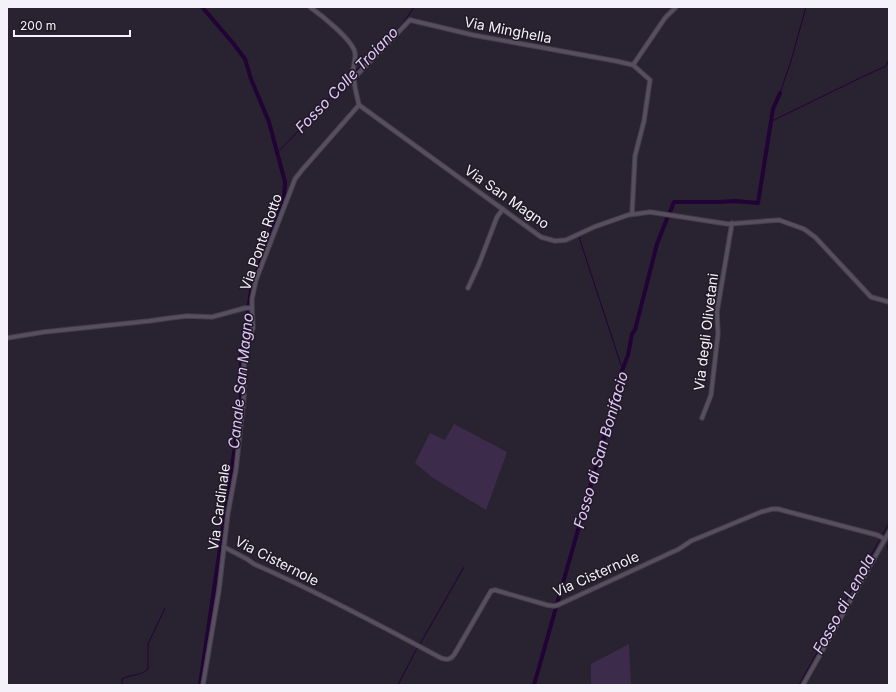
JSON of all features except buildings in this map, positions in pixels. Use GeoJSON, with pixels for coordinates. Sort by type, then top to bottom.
{"type":"FeatureCollection","features":[{"type":"Feature","properties":{"kind":"street"},"geometry":{"type":"LineString","coordinates":[[310,7],[322,15],[349,42],[355,53],[353,71],[359,105]]}},
{"type":"Feature","properties":{"kind":"street"},"geometry":{"type":"LineString","coordinates":[[632,214],[635,156],[644,121],[650,80],[633,65],[665,18],[676,7]]}},
{"type":"Feature","properties":{"kind":"street","name":"Via Minghella"},"geometry":{"type":"LineString","coordinates":[[354,77],[410,20],[473,35],[633,65]]}},
{"type":"Feature","properties":{"kind":"street","name":"Via San Magno"},"geometry":{"type":"LineString","coordinates":[[359,105],[541,237],[555,241],[566,240],[594,227],[632,214],[650,212],[732,223],[780,220],[804,229],[815,237],[871,297],[889,302]]}},
{"type":"Feature","properties":{"kind":"street","name":"Via Ponte Rotto"},"geometry":{"type":"LineString","coordinates":[[7,338],[44,332],[176,317],[212,317],[249,308],[256,280],[295,179],[359,105]]}},
{"type":"Feature","properties":{"kind":"street"},"geometry":{"type":"LineString","coordinates":[[468,288],[497,217],[503,209]]}},
{"type":"Feature","properties":{"kind":"street","name":"Via degli Olivetani"},"geometry":{"type":"LineString","coordinates":[[702,418],[710,395],[718,334],[717,312],[732,223]]}},
{"type":"Feature","properties":{"kind":"street","name":"Via Cardinale"},"geometry":{"type":"LineString","coordinates":[[203,685],[219,590],[236,470],[243,406],[245,350],[253,328],[249,308]]}},
{"type":"Feature","properties":{"kind":"street","name":"Via Cisternole"},"geometry":{"type":"LineString","coordinates":[[224,547],[254,564],[325,598],[446,660],[451,659],[454,655],[491,591],[495,590],[556,605],[679,549],[699,538],[761,512],[778,509],[883,537]]}},
{"type":"Feature","properties":{"kind":"street"},"geometry":{"type":"LineString","coordinates":[[803,685],[883,537],[889,532]]}},
{"type":"Feature","properties":{"kind":"shaded area"},"geometry":{"type":"Polygon","coordinates":[[[454,424],[507,452],[486,510],[433,478],[415,463],[430,433],[445,440],[454,424]]]}},
{"type":"Feature","properties":{"kind":"shaded area"},"geometry":{"type":"Polygon","coordinates":[[[629,644],[631,685],[591,685],[591,664],[629,644]]]}},
{"type":"Feature","properties":{"kind":"waterway","name":"Canale San Magno"},"geometry":{"type":"LineString","coordinates":[[200,685],[241,405],[241,351],[248,333],[248,311],[252,285],[284,197],[285,182],[269,122],[251,79],[245,59],[202,7]]}},
{"type":"Feature","properties":{"kind":"waterway","name":"Fosso Colle Troiano"},"geometry":{"type":"LineString","coordinates":[[354,73],[404,22],[414,7]]}},
{"type":"Feature","properties":{"kind":"waterway","name":"Fosso di San Bonifacio"},"geometry":{"type":"LineString","coordinates":[[780,93],[791,61],[806,7]]}},
{"type":"Feature","properties":{"kind":"waterway"},"geometry":{"type":"LineString","coordinates":[[770,122],[886,66],[889,59]]}},
{"type":"Feature","properties":{"kind":"waterway","name":"Fosso Colle Troiano"},"geometry":{"type":"LineString","coordinates":[[278,152],[352,75]]}},
{"type":"Feature","properties":{"kind":"waterway","name":"Fosso di San Bonifacio"},"geometry":{"type":"LineString","coordinates":[[670,212],[674,202],[735,201],[758,203],[773,109],[780,93]]}},
{"type":"Feature","properties":{"kind":"waterway","name":"Fosso di San Bonifacio"},"geometry":{"type":"LineString","coordinates":[[534,685],[618,389],[620,376],[628,355],[632,334],[635,330],[657,244],[668,216]]}},
{"type":"Feature","properties":{"kind":"waterway"},"geometry":{"type":"LineString","coordinates":[[579,237],[623,371]]}},
{"type":"Feature","properties":{"kind":"waterway","name":"Fosso di Lenola"},"geometry":{"type":"LineString","coordinates":[[882,536],[889,523]]}},
{"type":"Feature","properties":{"kind":"waterway","name":"Fosso di Lenola"},"geometry":{"type":"LineString","coordinates":[[799,685],[880,539]]}},
{"type":"Feature","properties":{"kind":"waterway"},"geometry":{"type":"LineString","coordinates":[[887,545],[889,553]]}},
{"type":"Feature","properties":{"kind":"waterway"},"geometry":{"type":"LineString","coordinates":[[420,644],[464,567]]}},
{"type":"Feature","properties":{"kind":"waterway"},"geometry":{"type":"LineString","coordinates":[[473,619],[489,590]]}},
{"type":"Feature","properties":{"kind":"waterway","name":"Fosso di San Bonifacio"},"geometry":{"type":"LineString","coordinates":[[550,604],[556,603]]}},
{"type":"Feature","properties":{"kind":"waterway"},"geometry":{"type":"LineString","coordinates":[[123,685],[122,679],[142,673],[148,669],[148,644],[165,608]]}},
{"type":"Feature","properties":{"kind":"waterway"},"geometry":{"type":"LineString","coordinates":[[398,685],[417,648]]}}]}
